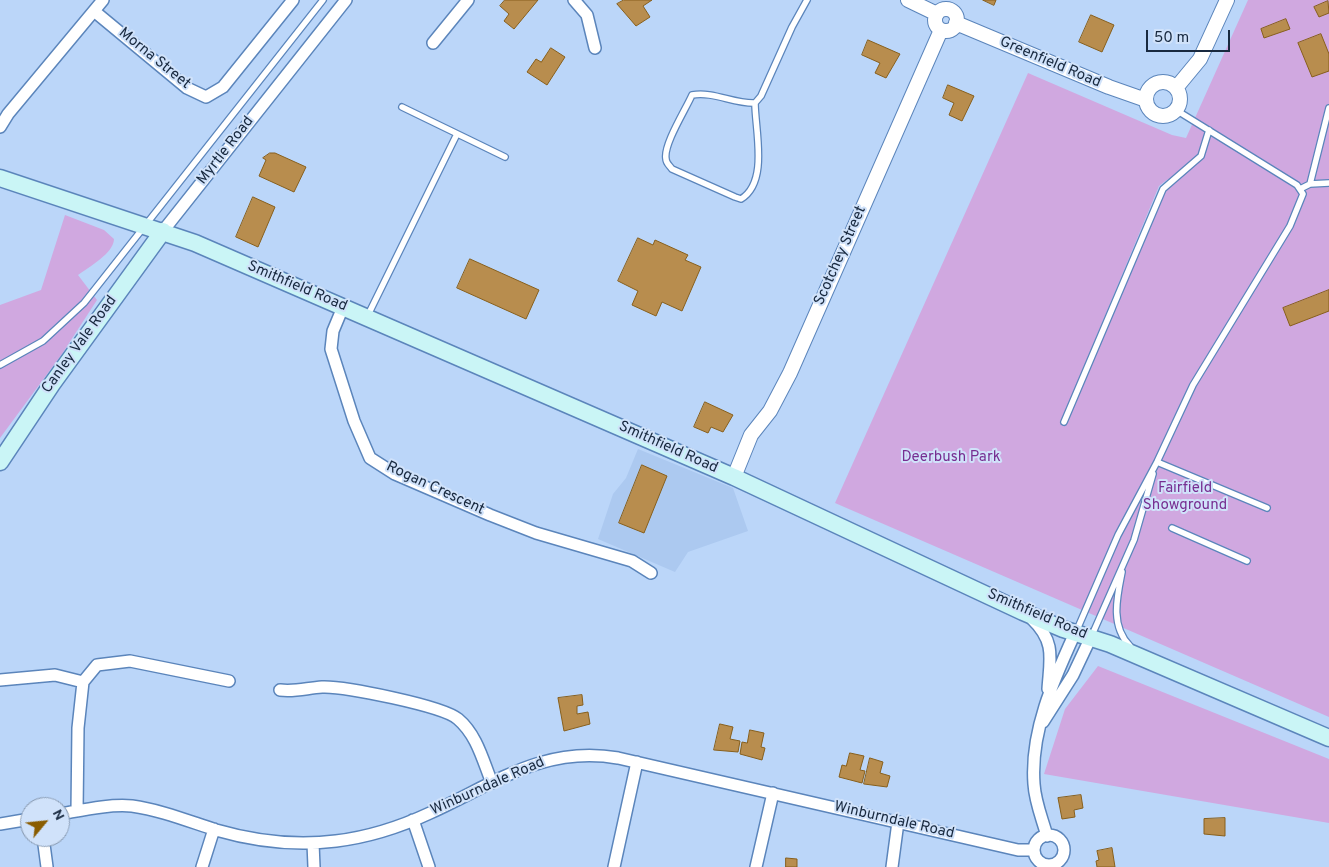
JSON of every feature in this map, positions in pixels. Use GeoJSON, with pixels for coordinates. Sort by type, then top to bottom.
{"type":"FeatureCollection","features":[{"type":"Feature","properties":{"kind":"main road","name":"Smithfield Road"},"geometry":{"type":"LineString","coordinates":[[0,178],[163,231],[367,317],[734,477],[1023,612],[1140,657],[1329,738]]}},
{"type":"Feature","properties":{"kind":"main road","name":"Canley Vale Road"},"geometry":{"type":"LineString","coordinates":[[0,462],[52,384],[163,231]]}},
{"type":"Feature","properties":{"kind":"street"},"geometry":{"type":"LineString","coordinates":[[0,127],[8,114],[103,0]]}},
{"type":"Feature","properties":{"kind":"street","name":"Morna Street"},"geometry":{"type":"LineString","coordinates":[[94,11],[188,88],[206,97],[223,87],[293,0]]}},
{"type":"Feature","properties":{"kind":"street","name":"Myrtle Road"},"geometry":{"type":"LineString","coordinates":[[163,231],[288,70],[346,0]]}},
{"type":"Feature","properties":{"kind":"street"},"geometry":{"type":"LineString","coordinates":[[433,42],[468,0]]}},
{"type":"Feature","properties":{"kind":"street"},"geometry":{"type":"LineString","coordinates":[[574,0],[587,15],[595,48]]}},
{"type":"Feature","properties":{"kind":"street"},"geometry":{"type":"LineString","coordinates":[[908,0],[937,14]]}},
{"type":"Feature","properties":{"kind":"street"},"geometry":{"type":"LineString","coordinates":[[1176,88],[1200,59],[1227,0]]}},
{"type":"Feature","properties":{"kind":"street"},"geometry":{"type":"LineString","coordinates":[[944,10],[951,11],[956,17],[956,23],[951,30],[941,30],[935,23],[937,14],[944,10]]}},
{"type":"Feature","properties":{"kind":"street","name":"Greenfield Road"},"geometry":{"type":"LineString","coordinates":[[956,23],[1109,87],[1146,100]]}},
{"type":"Feature","properties":{"kind":"street","name":"Scotchey Street"},"geometry":{"type":"LineString","coordinates":[[734,477],[751,435],[770,411],[790,373],[941,30]]}},
{"type":"Feature","properties":{"kind":"street"},"geometry":{"type":"LineString","coordinates":[[1165,82],[1176,88],[1180,98],[1176,110],[1168,116],[1157,116],[1149,109],[1146,100],[1147,93],[1154,84],[1165,82]]}},
{"type":"Feature","properties":{"kind":"street","name":"Rogan Crescent"},"geometry":{"type":"LineString","coordinates":[[343,307],[332,331],[331,349],[354,421],[370,458],[395,474],[536,533],[632,561],[651,573]]}},
{"type":"Feature","properties":{"kind":"street"},"geometry":{"type":"LineString","coordinates":[[1023,612],[1043,630],[1047,637],[1050,655],[1047,698],[1034,756],[1036,802],[1046,836]]}},
{"type":"Feature","properties":{"kind":"street"},"geometry":{"type":"LineString","coordinates":[[1047,698],[1083,636]]}},
{"type":"Feature","properties":{"kind":"street"},"geometry":{"type":"LineString","coordinates":[[1042,723],[1073,675],[1083,636]]}},
{"type":"Feature","properties":{"kind":"street"},"geometry":{"type":"LineString","coordinates":[[77,811],[78,728],[83,682],[97,665],[130,661],[229,681]]}},
{"type":"Feature","properties":{"kind":"street"},"geometry":{"type":"LineString","coordinates":[[0,680],[55,676],[83,682]]}},
{"type":"Feature","properties":{"kind":"street"},"geometry":{"type":"LineString","coordinates":[[280,690],[294,692],[332,688],[428,705],[448,712],[458,719],[469,731],[492,783]]}},
{"type":"Feature","properties":{"kind":"street","name":"Winburndale Road"},"geometry":{"type":"LineString","coordinates":[[70,812],[129,806],[164,813],[214,829],[257,839],[313,843],[378,833],[413,820],[531,764],[565,756],[592,754],[637,762],[1018,850],[1034,850]]}},
{"type":"Feature","properties":{"kind":"street"},"geometry":{"type":"LineString","coordinates":[[614,867],[637,762]]}},
{"type":"Feature","properties":{"kind":"street"},"geometry":{"type":"LineString","coordinates":[[756,867],[773,793]]}},
{"type":"Feature","properties":{"kind":"street"},"geometry":{"type":"LineString","coordinates":[[413,820],[429,867]]}},
{"type":"Feature","properties":{"kind":"street"},"geometry":{"type":"LineString","coordinates":[[0,824],[20,821]]}},
{"type":"Feature","properties":{"kind":"street"},"geometry":{"type":"LineString","coordinates":[[892,867],[898,822]]}},
{"type":"Feature","properties":{"kind":"street"},"geometry":{"type":"LineString","coordinates":[[202,867],[214,829]]}},
{"type":"Feature","properties":{"kind":"street"},"geometry":{"type":"LineString","coordinates":[[1046,836],[1056,837],[1064,848],[1062,857],[1057,865],[1041,863],[1034,850],[1038,841],[1046,836]]}},
{"type":"Feature","properties":{"kind":"street"},"geometry":{"type":"LineString","coordinates":[[313,843],[314,867]]}},
{"type":"Feature","properties":{"kind":"street"},"geometry":{"type":"LineString","coordinates":[[44,847],[47,867]]}},
{"type":"Feature","properties":{"kind":"lane"},"geometry":{"type":"LineString","coordinates":[[0,365],[43,341],[71,316],[323,0]]}},
{"type":"Feature","properties":{"kind":"lane"},"geometry":{"type":"LineString","coordinates":[[755,103],[740,103],[710,96],[692,95],[669,144],[665,156],[666,162],[672,168],[741,200],[745,197],[758,171],[760,159],[755,103],[765,90],[792,27],[807,0]]}},
{"type":"Feature","properties":{"kind":"lane"},"geometry":{"type":"LineString","coordinates":[[402,107],[505,157]]}},
{"type":"Feature","properties":{"kind":"lane"},"geometry":{"type":"LineString","coordinates":[[1310,184],[1329,108]]}},
{"type":"Feature","properties":{"kind":"lane"},"geometry":{"type":"LineString","coordinates":[[1083,636],[1118,535],[1157,462],[1193,384],[1290,226],[1303,194],[1298,184],[1176,110]]}},
{"type":"Feature","properties":{"kind":"lane"},"geometry":{"type":"LineString","coordinates":[[1064,422],[1163,189],[1201,156],[1209,130]]}},
{"type":"Feature","properties":{"kind":"lane"},"geometry":{"type":"LineString","coordinates":[[367,317],[457,134]]}},
{"type":"Feature","properties":{"kind":"lane"},"geometry":{"type":"LineString","coordinates":[[1300,189],[1310,184],[1329,183]]}},
{"type":"Feature","properties":{"kind":"lane"},"geometry":{"type":"LineString","coordinates":[[1157,462],[1267,508]]}},
{"type":"Feature","properties":{"kind":"lane"},"geometry":{"type":"LineString","coordinates":[[1083,636],[1124,563],[1134,540],[1157,462]]}},
{"type":"Feature","properties":{"kind":"lane"},"geometry":{"type":"LineString","coordinates":[[1172,528],[1247,561]]}},
{"type":"Feature","properties":{"kind":"lane"},"geometry":{"type":"LineString","coordinates":[[1124,563],[1117,620],[1122,638],[1140,657]]}},
{"type":"Feature","properties":{"kind":"shaded area"},"geometry":{"type":"Polygon","coordinates":[[[638,449],[733,488],[748,531],[688,552],[675,572],[598,539],[613,494],[626,478],[638,449]]]}},
{"type":"Feature","properties":{"kind":"green space","name":"Fairfield Showground"},"geometry":{"type":"Polygon","coordinates":[[[1248,0],[1329,0],[1329,717],[835,503],[1028,73],[1172,135],[1186,138],[1248,0]],[[1168,179],[1159,186],[1080,376],[1168,179]]]}},
{"type":"Feature","properties":{"kind":"green space"},"geometry":{"type":"Polygon","coordinates":[[[65,215],[104,230],[114,239],[106,254],[78,275],[97,300],[62,354],[0,438],[0,305],[41,290],[65,215]]]}},
{"type":"Feature","properties":{"kind":"green space"},"geometry":{"type":"Polygon","coordinates":[[[1098,666],[1329,759],[1329,823],[1044,774],[1065,709],[1098,666]]]}},
{"type":"Feature","properties":{"kind":"building"},"geometry":{"type":"Polygon","coordinates":[[[505,0],[538,0],[514,29],[504,21],[509,14],[500,6],[505,0]]]}},
{"type":"Feature","properties":{"kind":"building"},"geometry":{"type":"Polygon","coordinates":[[[624,0],[652,0],[643,6],[650,17],[636,26],[617,4],[624,0]]]}},
{"type":"Feature","properties":{"kind":"building"},"geometry":{"type":"Polygon","coordinates":[[[983,0],[996,0],[994,5],[983,0]]]}},
{"type":"Feature","properties":{"kind":"building"},"geometry":{"type":"Polygon","coordinates":[[[1328,1],[1329,13],[1319,17],[1314,7],[1328,1]]]}},
{"type":"Feature","properties":{"kind":"building"},"geometry":{"type":"Polygon","coordinates":[[[1091,15],[1114,25],[1102,52],[1079,42],[1091,15]]]}},
{"type":"Feature","properties":{"kind":"building"},"geometry":{"type":"Polygon","coordinates":[[[1286,19],[1290,29],[1264,38],[1261,29],[1286,19]]]}},
{"type":"Feature","properties":{"kind":"building"},"geometry":{"type":"Polygon","coordinates":[[[1321,34],[1329,54],[1329,71],[1312,77],[1298,43],[1321,34]]]}},
{"type":"Feature","properties":{"kind":"building"},"geometry":{"type":"Polygon","coordinates":[[[868,40],[900,54],[886,78],[875,73],[880,63],[862,55],[868,40]]]}},
{"type":"Feature","properties":{"kind":"building"},"geometry":{"type":"Polygon","coordinates":[[[551,48],[565,57],[547,85],[527,72],[536,59],[541,62],[551,48]]]}},
{"type":"Feature","properties":{"kind":"building"},"geometry":{"type":"Polygon","coordinates":[[[948,85],[974,96],[962,121],[949,115],[954,103],[943,98],[948,85]]]}},
{"type":"Feature","properties":{"kind":"building"},"geometry":{"type":"Polygon","coordinates":[[[270,153],[275,153],[306,167],[294,192],[259,176],[266,160],[263,158],[270,153]]]}},
{"type":"Feature","properties":{"kind":"building"},"geometry":{"type":"Polygon","coordinates":[[[253,197],[275,207],[258,247],[236,237],[253,197]]]}},
{"type":"Feature","properties":{"kind":"building"},"geometry":{"type":"Polygon","coordinates":[[[638,238],[653,245],[655,240],[688,255],[685,260],[701,267],[682,311],[662,302],[656,316],[632,305],[638,291],[618,281],[638,238]]]}},
{"type":"Feature","properties":{"kind":"building"},"geometry":{"type":"Polygon","coordinates":[[[470,259],[539,290],[526,319],[457,288],[470,259]]]}},
{"type":"Feature","properties":{"kind":"building"},"geometry":{"type":"Polygon","coordinates":[[[1329,290],[1329,311],[1290,326],[1283,308],[1329,290]]]}},
{"type":"Feature","properties":{"kind":"building"},"geometry":{"type":"Polygon","coordinates":[[[705,402],[733,415],[723,432],[711,427],[708,433],[694,427],[705,402]]]}},
{"type":"Feature","properties":{"kind":"building"},"geometry":{"type":"Polygon","coordinates":[[[642,465],[667,476],[644,533],[619,523],[642,465]]]}},
{"type":"Feature","properties":{"kind":"building"},"geometry":{"type":"Polygon","coordinates":[[[582,695],[583,705],[577,706],[577,714],[588,712],[590,724],[564,731],[558,698],[582,695]]]}},
{"type":"Feature","properties":{"kind":"building"},"geometry":{"type":"Polygon","coordinates":[[[720,724],[733,727],[730,739],[740,741],[738,752],[714,750],[720,724]]]}},
{"type":"Feature","properties":{"kind":"building"},"geometry":{"type":"Polygon","coordinates":[[[750,730],[764,733],[761,747],[765,748],[762,760],[740,754],[742,742],[747,743],[750,730]]]}},
{"type":"Feature","properties":{"kind":"building"},"geometry":{"type":"Polygon","coordinates":[[[850,753],[864,756],[860,770],[865,771],[862,783],[839,777],[842,765],[846,766],[850,753]]]}},
{"type":"Feature","properties":{"kind":"building"},"geometry":{"type":"Polygon","coordinates":[[[870,758],[883,762],[880,773],[890,776],[887,787],[864,784],[870,758]]]}},
{"type":"Feature","properties":{"kind":"building"},"geometry":{"type":"Polygon","coordinates":[[[1081,795],[1083,808],[1074,810],[1075,817],[1062,819],[1058,798],[1081,795]]]}},
{"type":"Feature","properties":{"kind":"building"},"geometry":{"type":"Polygon","coordinates":[[[1225,818],[1225,836],[1204,834],[1204,819],[1225,818]]]}},
{"type":"Feature","properties":{"kind":"building"},"geometry":{"type":"Polygon","coordinates":[[[1112,848],[1115,867],[1097,867],[1096,861],[1099,860],[1097,851],[1112,848]]]}},
{"type":"Feature","properties":{"kind":"building"},"geometry":{"type":"Polygon","coordinates":[[[786,858],[797,859],[797,867],[786,867],[786,858]]]}},
{"type":"Feature","properties":{"kind":"park label","name":"Deerbush Park"},"geometry":{"type":"Point","coordinates":[951,458]}}]}
